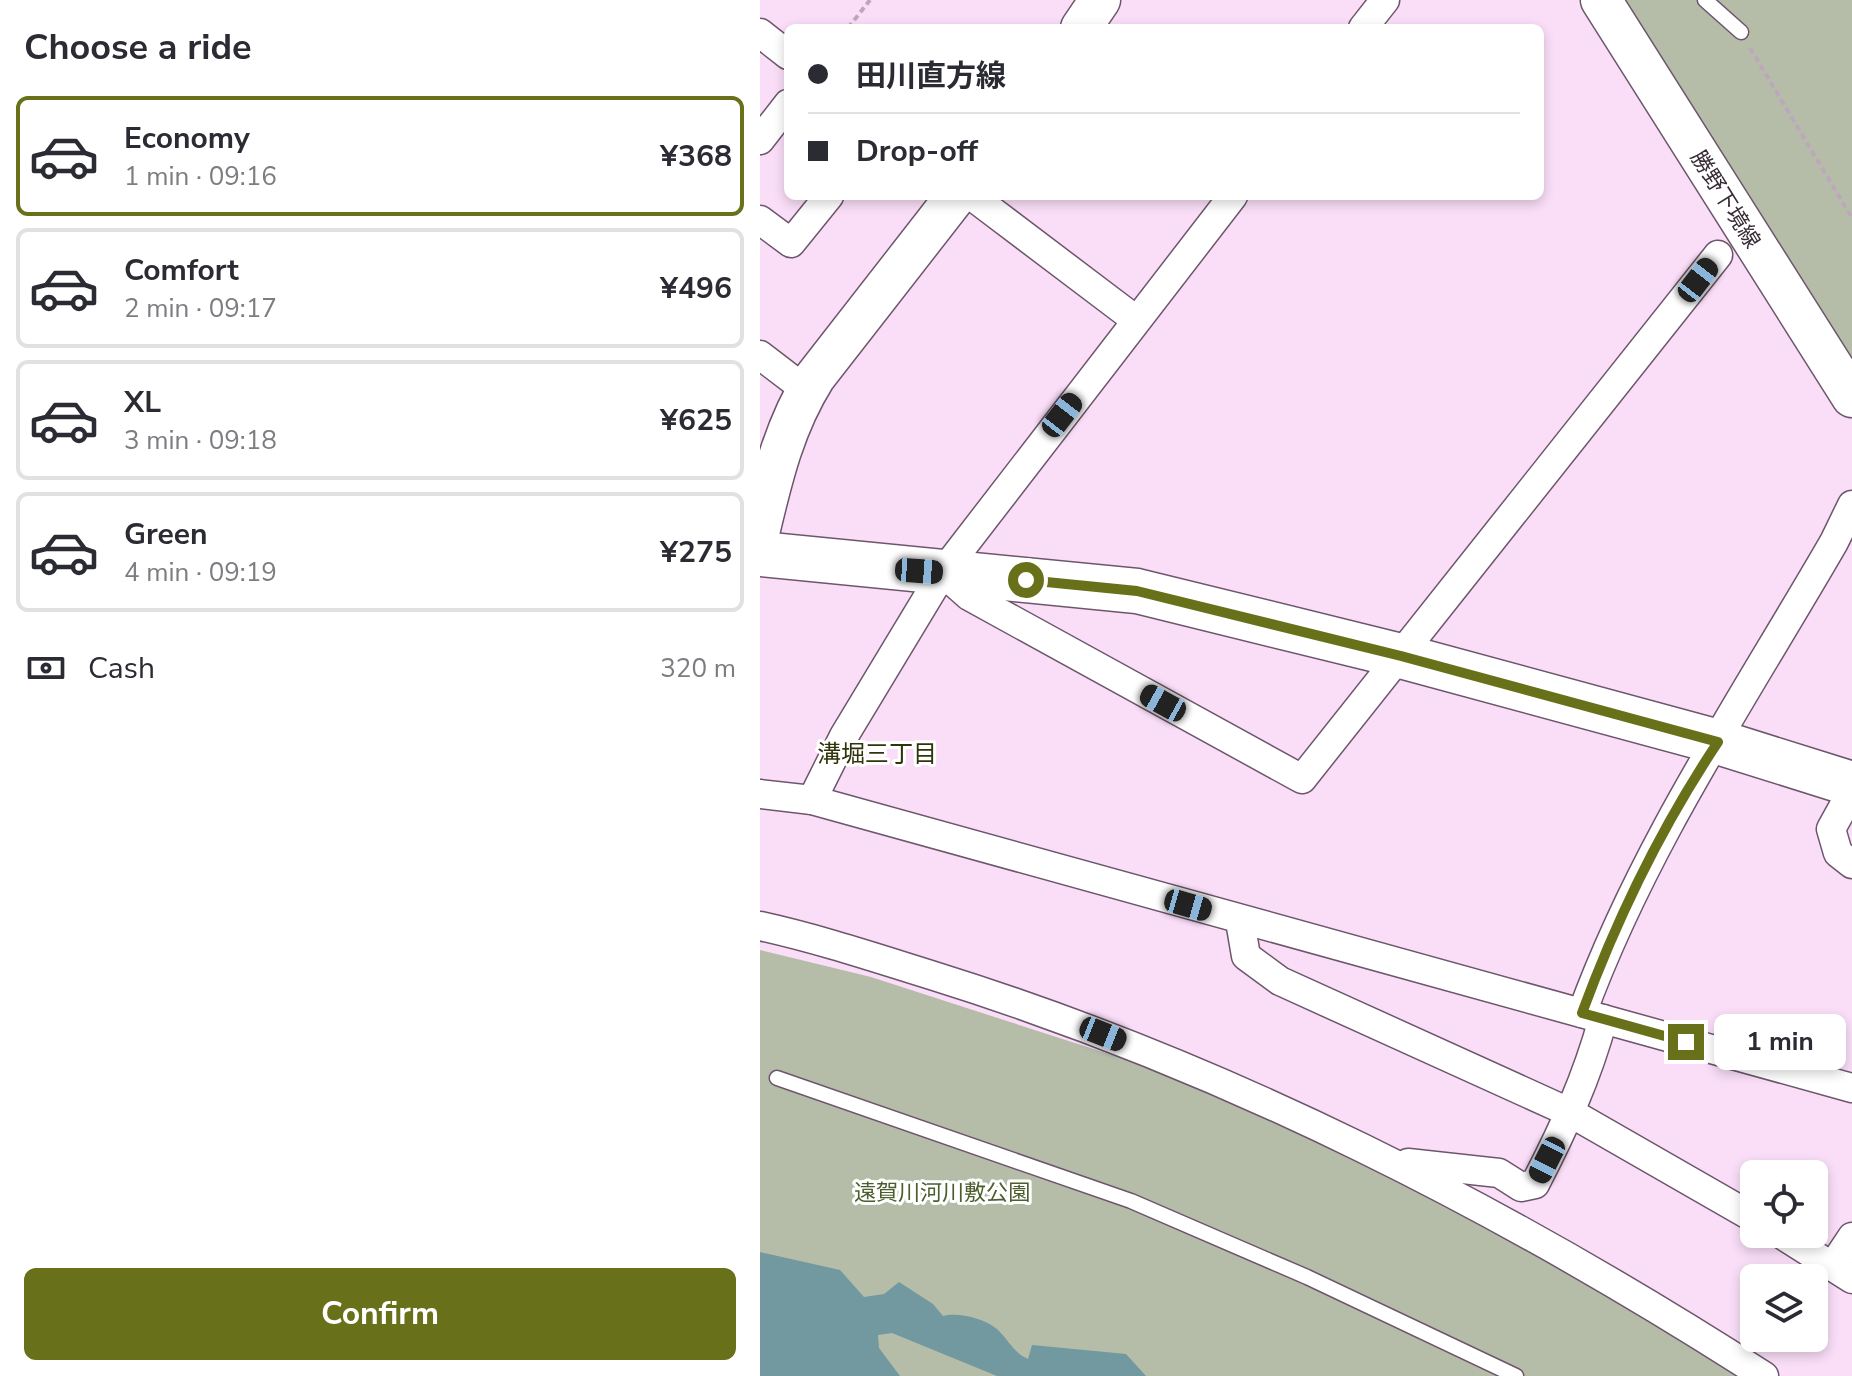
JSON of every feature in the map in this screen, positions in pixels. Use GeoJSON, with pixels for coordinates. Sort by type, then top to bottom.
{"type":"FeatureCollection","features":[{"type":"Feature","properties":{"kind":"main road"},"geometry":{"type":"LineString","coordinates":[[1084,24],[1100,0]]}},
{"type":"Feature","properties":{"kind":"main road","name":"勝野下境線"},"geometry":{"type":"LineString","coordinates":[[1601,0],[1852,403]]}},
{"type":"Feature","properties":{"kind":"main road"},"geometry":{"type":"LineString","coordinates":[[760,529],[778,452],[807,391],[953,200]]}},
{"type":"Feature","properties":{"kind":"main road"},"geometry":{"type":"LineString","coordinates":[[760,554],[1137,591],[1401,656],[1718,742],[1852,784]]}},
{"type":"Feature","properties":{"kind":"street"},"geometry":{"type":"LineString","coordinates":[[1366,24],[1385,0]]}},
{"type":"Feature","properties":{"kind":"street"},"geometry":{"type":"LineString","coordinates":[[760,33],[784,52]]}},
{"type":"Feature","properties":{"kind":"street"},"geometry":{"type":"LineString","coordinates":[[760,140],[784,109]]}},
{"type":"Feature","properties":{"kind":"street"},"geometry":{"type":"LineString","coordinates":[[760,220],[791,243],[826,200]]}},
{"type":"Feature","properties":{"kind":"street"},"geometry":{"type":"LineString","coordinates":[[977,200],[1136,320]]}},
{"type":"Feature","properties":{"kind":"street"},"geometry":{"type":"LineString","coordinates":[[812,800],[844,736],[943,572],[1230,200]]}},
{"type":"Feature","properties":{"kind":"street"},"geometry":{"type":"LineString","coordinates":[[943,572],[969,596],[1302,779],[1718,255]]}},
{"type":"Feature","properties":{"kind":"street"},"geometry":{"type":"LineString","coordinates":[[760,355],[807,391]]}},
{"type":"Feature","properties":{"kind":"street"},"geometry":{"type":"LineString","coordinates":[[1390,1161],[1499,1173],[1521,1187],[1535,1184],[1589,1070],[1593,1016],[1609,939],[1693,779],[1718,742],[1834,542],[1852,505]]}},
{"type":"Feature","properties":{"kind":"street"},"geometry":{"type":"LineString","coordinates":[[1852,791],[1831,829],[1838,853],[1852,864]]}},
{"type":"Feature","properties":{"kind":"street"},"geometry":{"type":"LineString","coordinates":[[760,794],[812,800],[1852,1088]]}},
{"type":"Feature","properties":{"kind":"street"},"geometry":{"type":"LineString","coordinates":[[1240,921],[1246,956],[1280,981],[1571,1113],[1740,1210]]}},
{"type":"Feature","properties":{"kind":"street"},"geometry":{"type":"LineString","coordinates":[[760,926],[809,937],[978,990],[1103,1034],[1260,1099],[1521,1228],[1621,1286],[1764,1376]]}},
{"type":"Feature","properties":{"kind":"street"},"geometry":{"type":"LineString","coordinates":[[1804,1248],[1843,1272],[1852,1237]]}},
{"type":"Feature","properties":{"kind":"lane"},"geometry":{"type":"LineString","coordinates":[[1705,0],[1741,32]]}},
{"type":"Feature","properties":{"kind":"lane"},"geometry":{"type":"LineString","coordinates":[[777,1078],[1131,1201],[1307,1277],[1516,1376]]}},
{"type":"Feature","properties":{"kind":"path"},"geometry":{"type":"LineString","coordinates":[[851,24],[870,0]]}},
{"type":"Feature","properties":{"kind":"path"},"geometry":{"type":"LineString","coordinates":[[1741,32],[1852,218]]}},
{"type":"Feature","properties":{"kind":"green space"},"geometry":{"type":"Polygon","coordinates":[[[1619,0],[1852,0],[1852,380],[1619,0]]]}},
{"type":"Feature","properties":{"kind":"green space","name":"遠賀川河川敷公園"},"geometry":{"type":"Polygon","coordinates":[[[760,950],[871,977],[1146,1066],[1374,1167],[1590,1285],[1738,1376],[760,1376],[760,950]]]}},
{"type":"Feature","properties":{"kind":"shaded area"},"geometry":{"type":"Polygon","coordinates":[[[760,1252],[840,1270],[864,1297],[884,1294],[899,1282],[933,1304],[943,1316],[965,1316],[994,1327],[1028,1359],[1032,1345],[1126,1354],[1146,1376],[997,1376],[892,1333],[878,1335],[879,1348],[900,1376],[760,1376],[760,1252]]]}},
{"type":"Feature","properties":{"kind":"district","name":"溝堀三丁目"},"geometry":{"type":"Point","coordinates":[877,754]}},
{"type":"Feature","properties":{"kind":"route"},"geometry":{"type":"LineString","coordinates":[[1026,580],[1137,591],[1401,656],[1718,742],[1693,779],[1609,939],[1582,1013],[1686,1042]]}}]}
